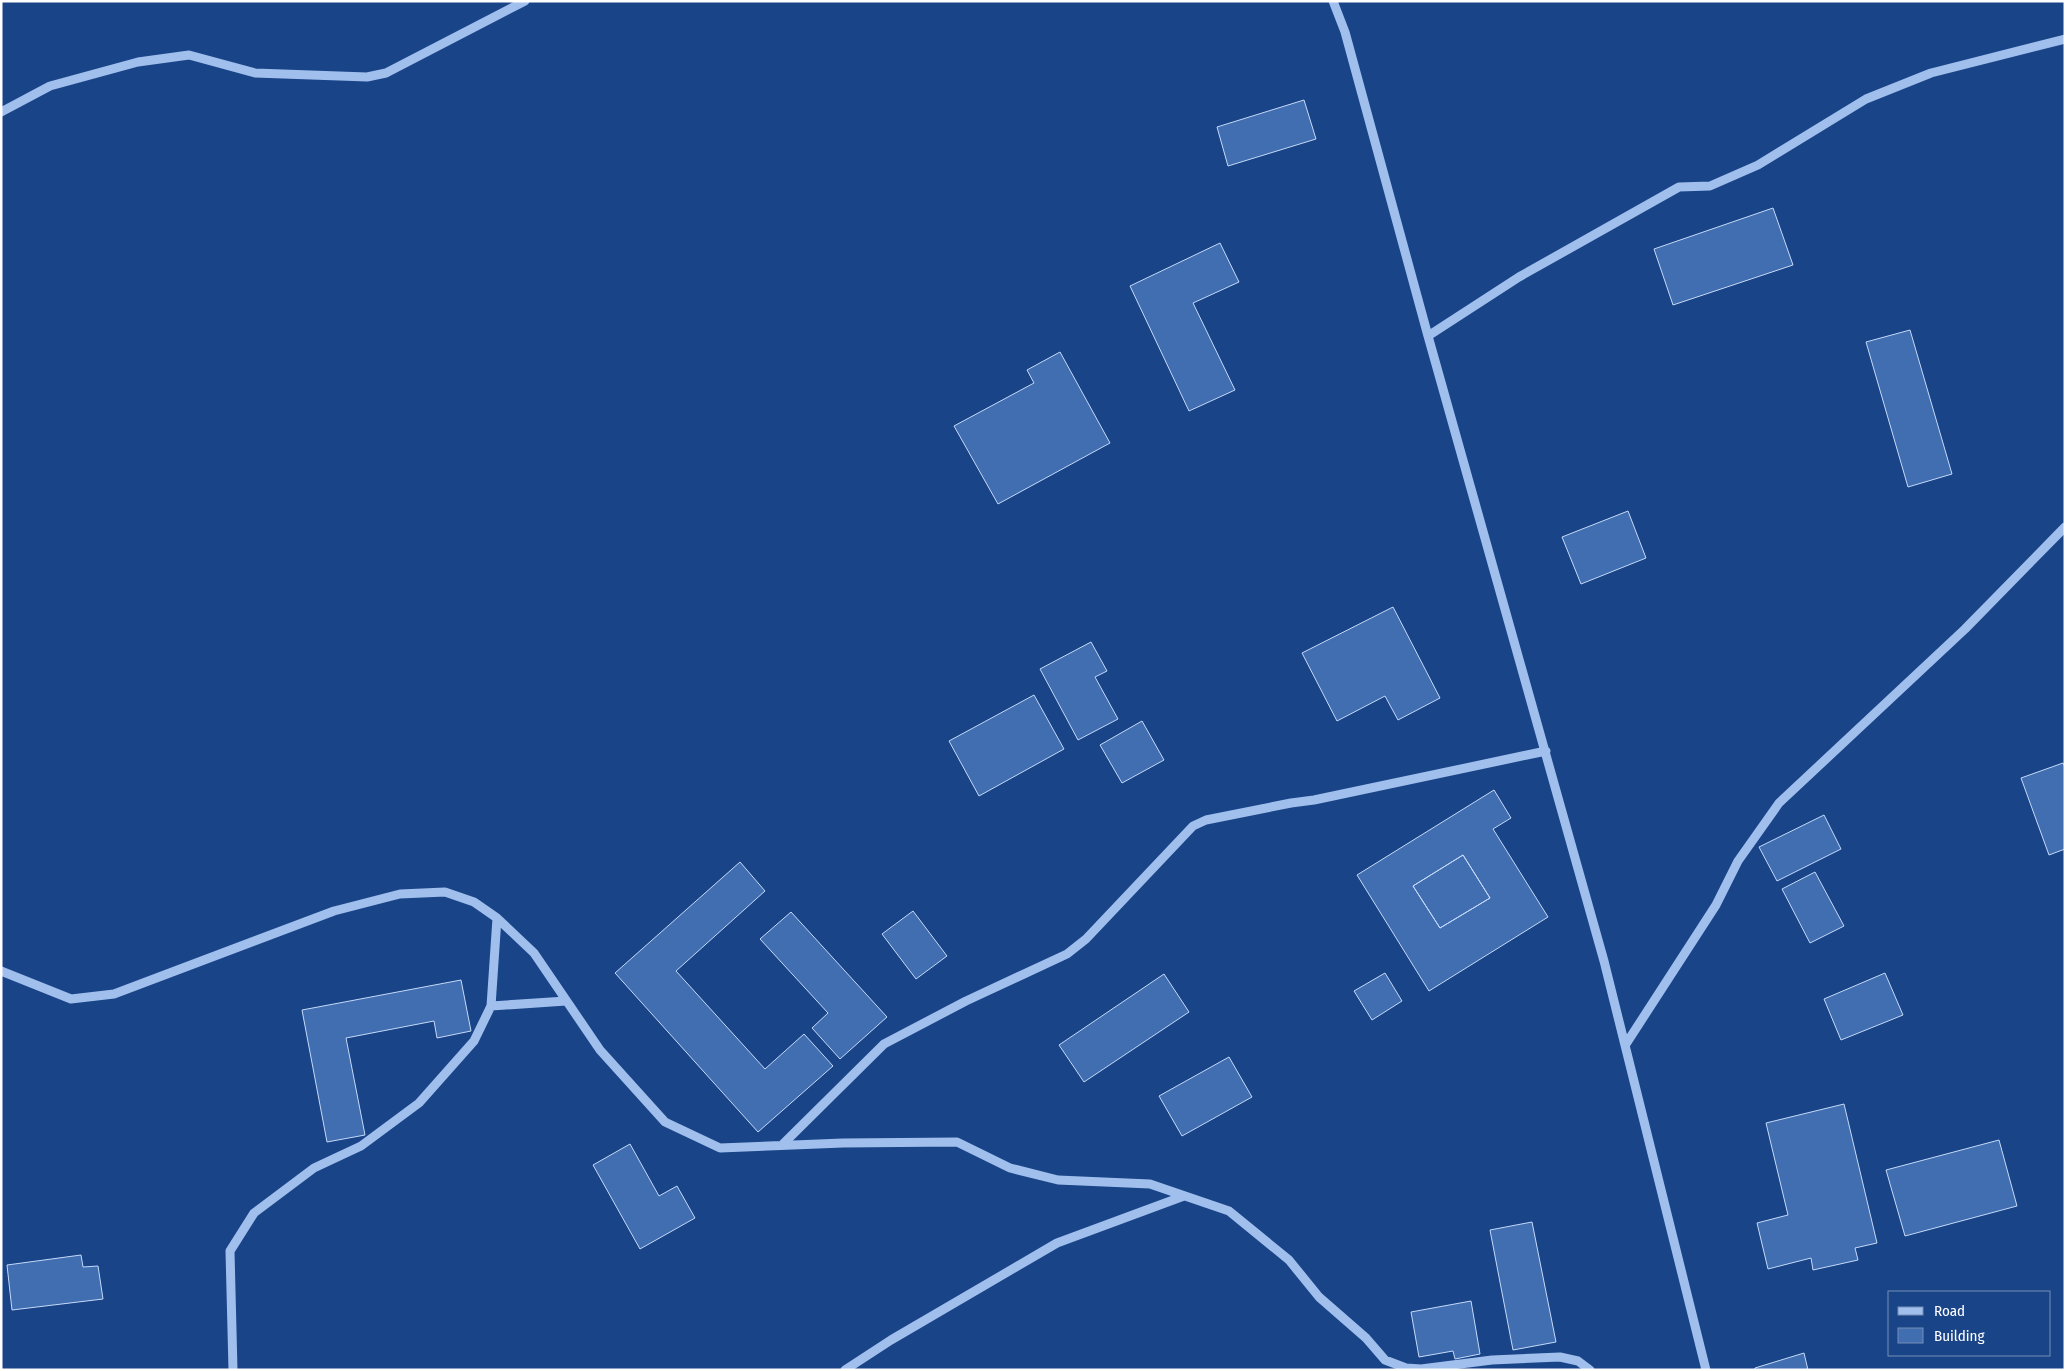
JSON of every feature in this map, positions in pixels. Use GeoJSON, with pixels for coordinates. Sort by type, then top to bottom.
{"type":"FeatureCollection","features":[{"type":"Feature","properties":{"kind":"street"},"geometry":{"type":"LineString","coordinates":[[1,112],[50,86],[138,62],[189,55],[255,73],[367,77],[386,73],[525,1]]}},
{"type":"Feature","properties":{"kind":"street"},"geometry":{"type":"LineString","coordinates":[[1333,1],[1345,32],[1626,1044],[1706,1370]]}},
{"type":"Feature","properties":{"kind":"street"},"geometry":{"type":"LineString","coordinates":[[1428,336],[1519,277],[1679,187],[1710,186],[1758,165],[1866,99],[1931,73],[2065,40]]}},
{"type":"Feature","properties":{"kind":"street"},"geometry":{"type":"LineString","coordinates":[[1626,1044],[1716,906],[1738,861],[1779,803],[1965,629],[2065,527]]}},
{"type":"Feature","properties":{"kind":"street"},"geometry":{"type":"LineString","coordinates":[[782,1145],[884,1044],[966,1001],[1067,954],[1086,939],[1193,826],[1206,820],[1314,800],[1546,751]]}},
{"type":"Feature","properties":{"kind":"street"},"geometry":{"type":"LineString","coordinates":[[1,971],[71,999],[114,994],[334,911],[400,894],[445,892],[474,902],[497,918],[534,953],[600,1050],[666,1122],[720,1148],[957,1142],[1010,1168],[1058,1180],[1150,1184],[1229,1211],[1289,1260],[1319,1298],[1366,1338],[1385,1360],[1406,1368],[1421,1369],[1492,1360],[1560,1357],[1578,1361],[1590,1370]]}},
{"type":"Feature","properties":{"kind":"street"},"geometry":{"type":"LineString","coordinates":[[233,1370],[230,1251],[254,1213],[314,1168],[361,1146],[419,1103],[474,1041],[491,1006],[497,918]]}},
{"type":"Feature","properties":{"kind":"street"},"geometry":{"type":"LineString","coordinates":[[491,1006],[566,1000]]}},
{"type":"Feature","properties":{"kind":"street"},"geometry":{"type":"LineString","coordinates":[[845,1370],[891,1340],[1057,1243],[1184,1196]]}},
{"type":"Feature","properties":{"kind":"building"},"geometry":{"type":"Polygon","coordinates":[[[1304,100],[1316,139],[1228,166],[1217,127],[1304,100]]]}},
{"type":"Feature","properties":{"kind":"building"},"geometry":{"type":"Polygon","coordinates":[[[1773,208],[1793,265],[1673,305],[1654,249],[1773,208]]]}},
{"type":"Feature","properties":{"kind":"building"},"geometry":{"type":"Polygon","coordinates":[[[1220,243],[1239,282],[1193,303],[1235,390],[1189,411],[1130,286],[1220,243]]]}},
{"type":"Feature","properties":{"kind":"building"},"geometry":{"type":"Polygon","coordinates":[[[1910,330],[1952,474],[1908,487],[1866,342],[1910,330]]]}},
{"type":"Feature","properties":{"kind":"building"},"geometry":{"type":"Polygon","coordinates":[[[1060,352],[1110,443],[998,504],[954,426],[1034,383],[1027,370],[1060,352]]]}},
{"type":"Feature","properties":{"kind":"building"},"geometry":{"type":"Polygon","coordinates":[[[1628,511],[1646,558],[1581,584],[1562,537],[1628,511]]]}},
{"type":"Feature","properties":{"kind":"building"},"geometry":{"type":"Polygon","coordinates":[[[1393,607],[1440,698],[1398,720],[1385,696],[1337,721],[1302,653],[1393,607]]]}},
{"type":"Feature","properties":{"kind":"building"},"geometry":{"type":"Polygon","coordinates":[[[1091,642],[1107,671],[1095,677],[1118,719],[1078,740],[1040,669],[1091,642]]]}},
{"type":"Feature","properties":{"kind":"building"},"geometry":{"type":"Polygon","coordinates":[[[1034,695],[1064,749],[979,796],[949,741],[1034,695]]]}},
{"type":"Feature","properties":{"kind":"building"},"geometry":{"type":"Polygon","coordinates":[[[1142,721],[1164,760],[1122,783],[1100,745],[1142,721]]]}},
{"type":"Feature","properties":{"kind":"building"},"geometry":{"type":"Polygon","coordinates":[[[2063,763],[2065,767],[2065,849],[2049,855],[2021,778],[2063,763]]]}},
{"type":"Feature","properties":{"kind":"building"},"geometry":{"type":"Polygon","coordinates":[[[1494,790],[1511,818],[1493,829],[1548,917],[1429,991],[1357,875],[1494,790]],[[1463,855],[1413,886],[1440,928],[1490,898],[1463,855]]]}},
{"type":"Feature","properties":{"kind":"building"},"geometry":{"type":"Polygon","coordinates":[[[1824,815],[1841,849],[1777,881],[1759,847],[1824,815]]]}},
{"type":"Feature","properties":{"kind":"building"},"geometry":{"type":"Polygon","coordinates":[[[1463,855],[1490,898],[1440,928],[1413,886],[1463,855]]]}},
{"type":"Feature","properties":{"kind":"building"},"geometry":{"type":"Polygon","coordinates":[[[740,862],[765,891],[676,971],[765,1069],[804,1034],[833,1066],[758,1132],[615,973],[740,862]]]}},
{"type":"Feature","properties":{"kind":"building"},"geometry":{"type":"Polygon","coordinates":[[[1815,872],[1844,926],[1810,943],[1782,889],[1815,872]]]}},
{"type":"Feature","properties":{"kind":"building"},"geometry":{"type":"Polygon","coordinates":[[[913,911],[947,956],[916,979],[882,934],[913,911]]]}},
{"type":"Feature","properties":{"kind":"building"},"geometry":{"type":"Polygon","coordinates":[[[791,912],[887,1017],[840,1059],[812,1028],[828,1013],[760,939],[791,912]]]}},
{"type":"Feature","properties":{"kind":"building"},"geometry":{"type":"Polygon","coordinates":[[[1385,973],[1402,1001],[1372,1020],[1354,991],[1385,973]]]}},
{"type":"Feature","properties":{"kind":"building"},"geometry":{"type":"Polygon","coordinates":[[[1885,973],[1903,1015],[1841,1040],[1824,999],[1885,973]]]}},
{"type":"Feature","properties":{"kind":"building"},"geometry":{"type":"Polygon","coordinates":[[[1164,974],[1189,1012],[1084,1082],[1059,1045],[1164,974]]]}},
{"type":"Feature","properties":{"kind":"building"},"geometry":{"type":"Polygon","coordinates":[[[461,980],[471,1031],[437,1038],[434,1021],[346,1038],[365,1135],[327,1142],[302,1010],[461,980]]]}},
{"type":"Feature","properties":{"kind":"building"},"geometry":{"type":"Polygon","coordinates":[[[1229,1057],[1252,1097],[1182,1136],[1159,1096],[1229,1057]]]}},
{"type":"Feature","properties":{"kind":"building"},"geometry":{"type":"Polygon","coordinates":[[[1844,1104],[1877,1243],[1855,1248],[1858,1260],[1813,1270],[1811,1258],[1768,1269],[1757,1223],[1788,1215],[1766,1123],[1844,1104]]]}},
{"type":"Feature","properties":{"kind":"building"},"geometry":{"type":"Polygon","coordinates":[[[1999,1140],[2017,1206],[1905,1236],[1886,1170],[1999,1140]]]}},
{"type":"Feature","properties":{"kind":"building"},"geometry":{"type":"Polygon","coordinates":[[[630,1144],[659,1196],[677,1186],[695,1218],[640,1249],[593,1165],[630,1144]]]}},
{"type":"Feature","properties":{"kind":"building"},"geometry":{"type":"Polygon","coordinates":[[[1532,1222],[1556,1342],[1513,1350],[1490,1230],[1532,1222]]]}},
{"type":"Feature","properties":{"kind":"building"},"geometry":{"type":"Polygon","coordinates":[[[81,1255],[83,1267],[98,1266],[103,1299],[12,1310],[7,1265],[81,1255]]]}},
{"type":"Feature","properties":{"kind":"building"},"geometry":{"type":"Polygon","coordinates":[[[1471,1301],[1480,1354],[1455,1359],[1453,1351],[1419,1357],[1411,1312],[1471,1301]]]}},
{"type":"Feature","properties":{"kind":"building"},"geometry":{"type":"Polygon","coordinates":[[[1804,1353],[1808,1370],[1755,1370],[1755,1368],[1804,1353]]]}}]}
